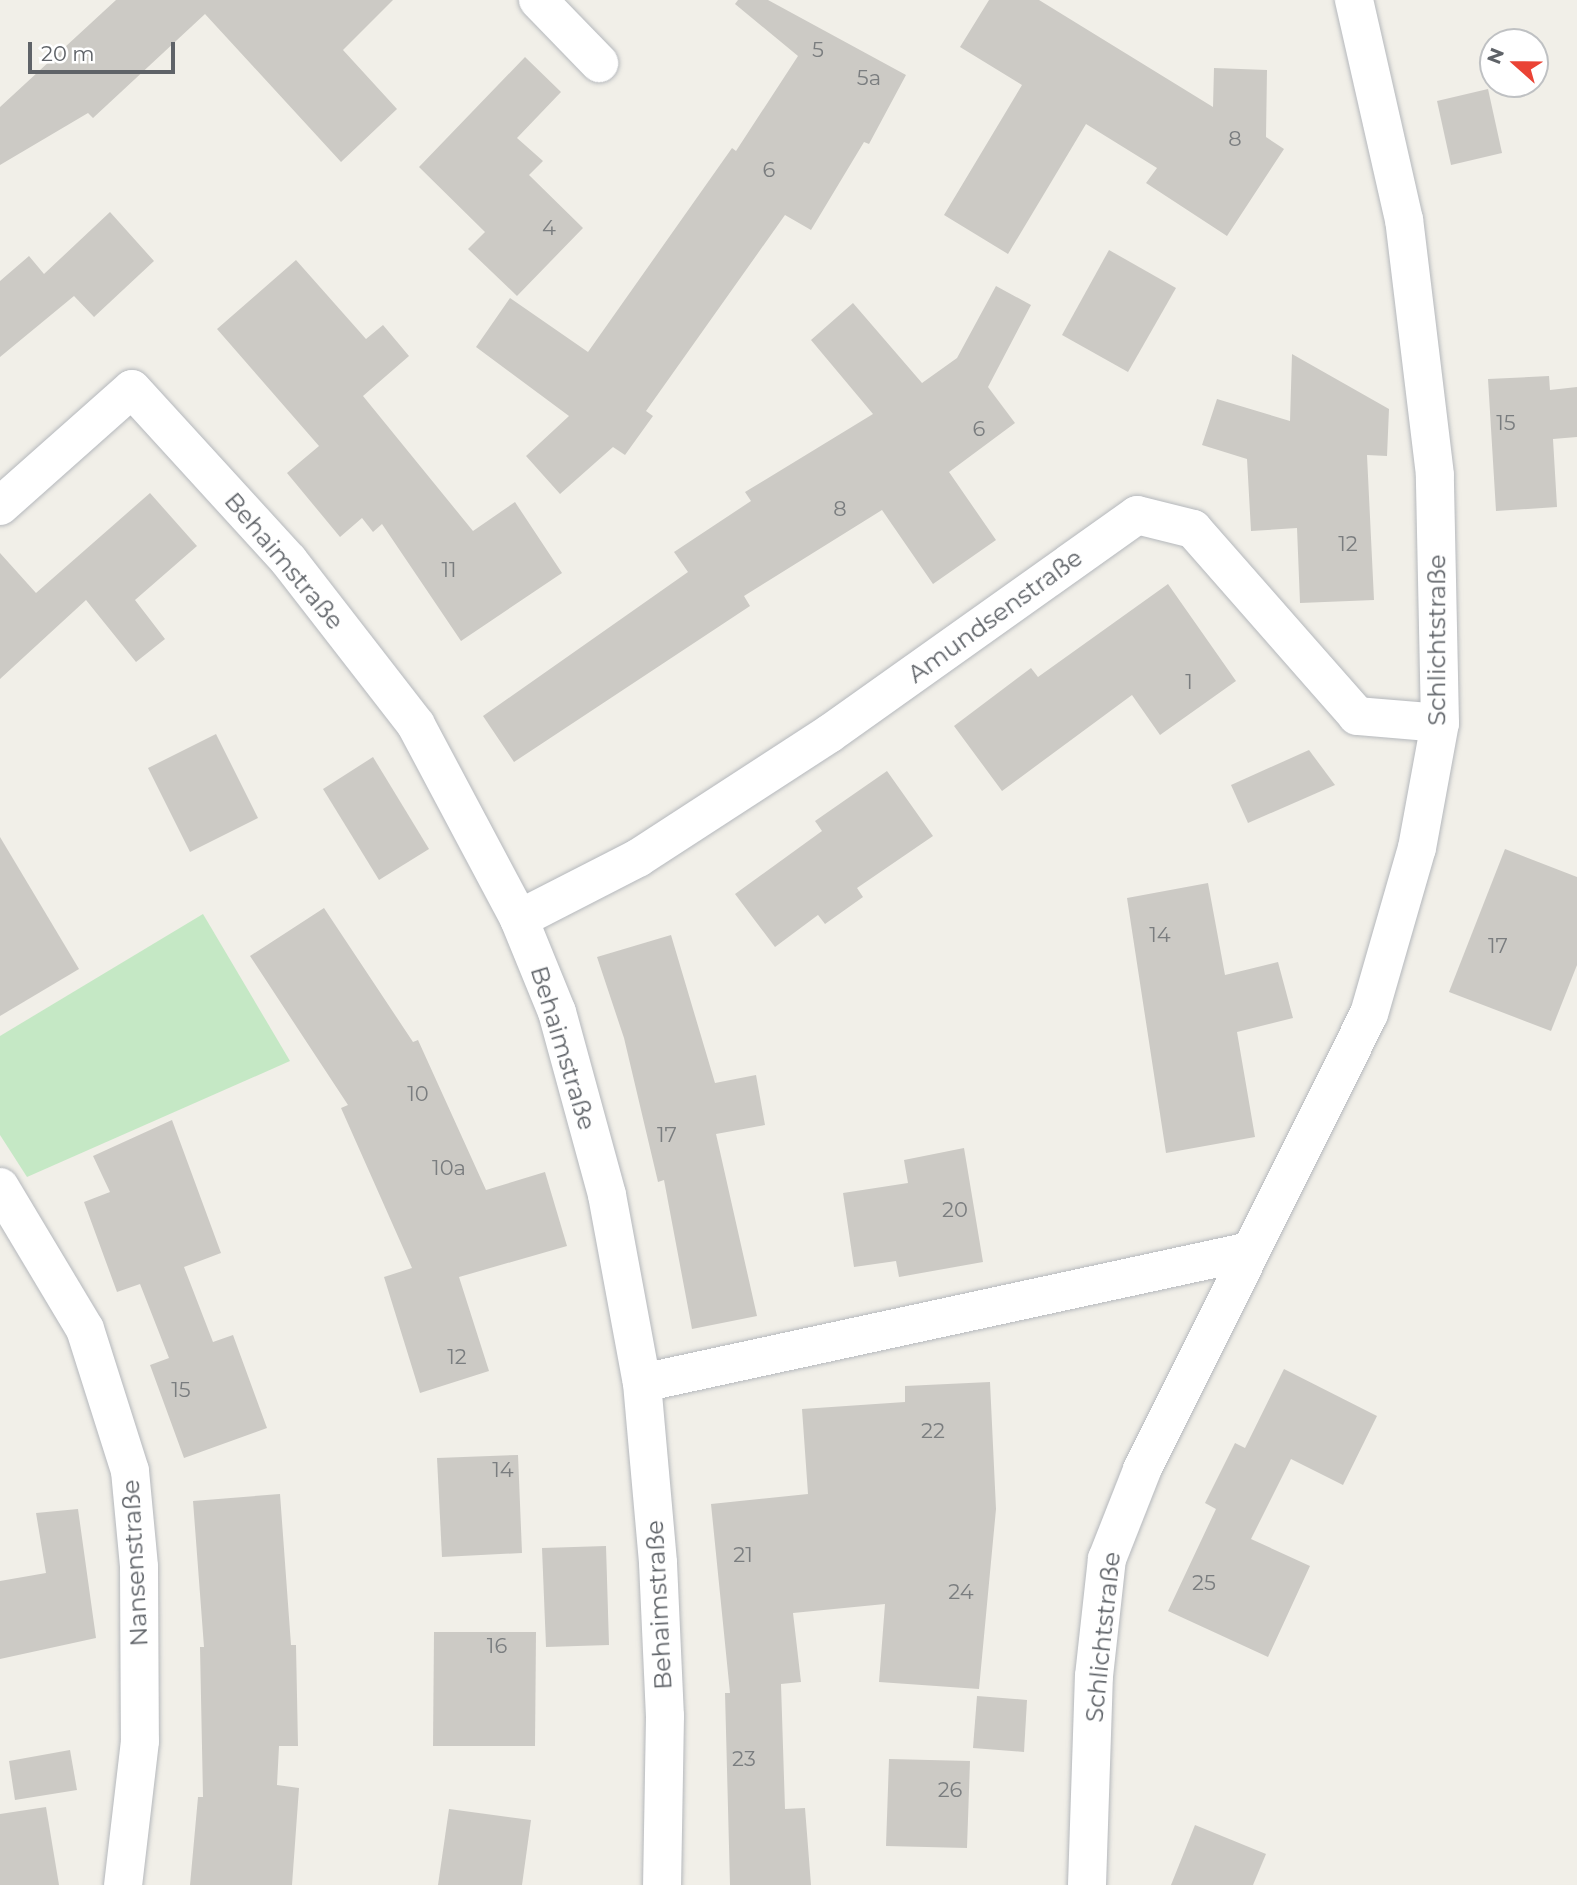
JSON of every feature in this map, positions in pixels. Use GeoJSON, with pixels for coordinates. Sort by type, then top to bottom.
{"type":"FeatureCollection","features":[{"type":"Feature","properties":{"kind":"street"},"geometry":{"type":"LineString","coordinates":[[538,0],[599,63]]}},
{"type":"Feature","properties":{"kind":"street","name":"Schlichtstraße"},"geometry":{"type":"LineString","coordinates":[[1087,1885],[1094,1676],[1107,1559],[1142,1470],[1369,1013],[1417,848],[1440,723],[1434,462],[1404,220],[1354,0]]}},
{"type":"Feature","properties":{"kind":"street","name":"Behaimstraße"},"geometry":{"type":"LineString","coordinates":[[0,506],[132,389],[289,561],[416,725],[519,919],[557,1012],[607,1195],[642,1383],[658,1563],[665,1716],[662,1885]]}},
{"type":"Feature","properties":{"kind":"street","name":"Amundsenstraße"},"geometry":{"type":"LineString","coordinates":[[519,919],[638,858],[829,734],[1137,515],[1193,529],[1357,716],[1440,723]]}},
{"type":"Feature","properties":{"kind":"street","name":"Nansenstraße"},"geometry":{"type":"LineString","coordinates":[[0,1187],[85,1329],[130,1471],[139,1567],[140,1741],[123,1885]]}},
{"type":"Feature","properties":{"kind":"street"},"geometry":{"type":"LineString","coordinates":[[642,1383],[1250,1251]]}},
{"type":"Feature","properties":{"kind":"green space"},"geometry":{"type":"Polygon","coordinates":[[[203,914],[290,1061],[27,1177],[0,1135],[0,1036],[203,914]]]}},
{"type":"Feature","properties":{"kind":"building"},"geometry":{"type":"Polygon","coordinates":[[[116,0],[393,0],[343,50],[397,109],[341,162],[205,14],[93,118],[88,113],[0,165],[0,107],[116,0]]]}},
{"type":"Feature","properties":{"kind":"building"},"geometry":{"type":"Polygon","coordinates":[[[738,0],[768,0],[906,75],[869,144],[864,142],[811,230],[785,215],[646,411],[653,416],[625,455],[613,447],[560,494],[526,456],[569,416],[476,347],[510,298],[588,352],[732,148],[736,151],[798,56],[735,4],[738,0]]]}},
{"type":"Feature","properties":{"kind":"building"},"geometry":{"type":"Polygon","coordinates":[[[989,0],[1039,0],[1213,107],[1214,68],[1267,70],[1266,137],[1284,149],[1227,236],[1146,183],[1157,168],[1086,124],[1008,254],[944,215],[1022,85],[960,47],[989,0]]]}},
{"type":"Feature","properties":{"kind":"building"},"geometry":{"type":"Polygon","coordinates":[[[525,57],[561,92],[517,138],[543,161],[529,175],[583,228],[517,296],[468,249],[485,232],[419,167],[525,57]]]}},
{"type":"Feature","properties":{"kind":"building"},"geometry":{"type":"Polygon","coordinates":[[[1479,91],[1479,98],[1490,98],[1502,153],[1451,165],[1437,101],[1479,91]]]}},
{"type":"Feature","properties":{"kind":"building"},"geometry":{"type":"Polygon","coordinates":[[[110,212],[154,261],[94,317],[74,296],[0,357],[0,281],[29,256],[44,274],[110,212]]]}},
{"type":"Feature","properties":{"kind":"building"},"geometry":{"type":"Polygon","coordinates":[[[1109,250],[1176,288],[1128,372],[1062,335],[1109,250]]]}},
{"type":"Feature","properties":{"kind":"building"},"geometry":{"type":"Polygon","coordinates":[[[296,260],[366,339],[383,325],[409,356],[363,396],[473,531],[515,502],[562,573],[461,641],[382,524],[373,532],[362,518],[340,537],[287,473],[319,446],[217,329],[296,260]]]}},
{"type":"Feature","properties":{"kind":"building"},"geometry":{"type":"Polygon","coordinates":[[[996,286],[1031,305],[988,387],[1015,423],[949,472],[996,540],[933,584],[882,510],[744,596],[750,606],[514,762],[483,716],[688,572],[674,552],[751,501],[745,492],[873,414],[811,340],[853,303],[922,383],[957,358],[996,286]]]}},
{"type":"Feature","properties":{"kind":"building"},"geometry":{"type":"Polygon","coordinates":[[[1292,354],[1389,409],[1387,456],[1367,455],[1374,600],[1300,603],[1297,528],[1251,531],[1247,459],[1202,445],[1217,399],[1290,421],[1292,354]]]}},
{"type":"Feature","properties":{"kind":"building"},"geometry":{"type":"Polygon","coordinates":[[[1549,376],[1550,390],[1577,387],[1577,437],[1553,439],[1557,507],[1496,511],[1488,379],[1549,376]]]}},
{"type":"Feature","properties":{"kind":"building"},"geometry":{"type":"Polygon","coordinates":[[[150,493],[197,546],[135,600],[165,639],[136,662],[86,600],[0,679],[0,553],[36,593],[150,493]]]}},
{"type":"Feature","properties":{"kind":"building"},"geometry":{"type":"Polygon","coordinates":[[[1168,584],[1236,681],[1160,735],[1132,695],[1002,791],[954,726],[1031,668],[1038,677],[1168,584]]]}},
{"type":"Feature","properties":{"kind":"building"},"geometry":{"type":"Polygon","coordinates":[[[216,734],[258,818],[190,852],[148,768],[216,734]]]}},
{"type":"Feature","properties":{"kind":"building"},"geometry":{"type":"Polygon","coordinates":[[[1309,750],[1335,785],[1248,823],[1231,785],[1309,750]]]}},
{"type":"Feature","properties":{"kind":"building"},"geometry":{"type":"Polygon","coordinates":[[[373,757],[429,849],[379,880],[323,789],[373,757]]]}},
{"type":"Feature","properties":{"kind":"building"},"geometry":{"type":"Polygon","coordinates":[[[887,771],[933,836],[857,888],[863,897],[825,924],[818,915],[775,947],[735,894],[822,831],[815,821],[887,771]]]}},
{"type":"Feature","properties":{"kind":"building"},"geometry":{"type":"Polygon","coordinates":[[[0,837],[79,969],[0,1016],[0,837]]]}},
{"type":"Feature","properties":{"kind":"building"},"geometry":{"type":"Polygon","coordinates":[[[1505,849],[1577,877],[1577,965],[1551,1031],[1449,992],[1505,849]]]}},
{"type":"Feature","properties":{"kind":"building"},"geometry":{"type":"Polygon","coordinates":[[[1208,883],[1225,975],[1278,962],[1293,1018],[1237,1032],[1255,1137],[1166,1153],[1127,898],[1208,883]]]}},
{"type":"Feature","properties":{"kind":"building"},"geometry":{"type":"Polygon","coordinates":[[[324,908],[413,1042],[418,1040],[486,1190],[545,1172],[567,1246],[459,1277],[489,1371],[420,1393],[384,1277],[412,1268],[341,1108],[348,1105],[250,956],[324,908]]]}},
{"type":"Feature","properties":{"kind":"building"},"geometry":{"type":"Polygon","coordinates":[[[671,935],[715,1083],[756,1075],[765,1125],[716,1134],[757,1316],[692,1329],[664,1180],[658,1182],[624,1038],[597,957],[671,935]]]}},
{"type":"Feature","properties":{"kind":"building"},"geometry":{"type":"Polygon","coordinates":[[[172,1120],[221,1253],[184,1267],[213,1342],[233,1335],[267,1428],[184,1458],[150,1365],[169,1358],[140,1284],[117,1292],[84,1202],[110,1192],[93,1156],[172,1120]]]}},
{"type":"Feature","properties":{"kind":"building"},"geometry":{"type":"Polygon","coordinates":[[[964,1148],[983,1262],[899,1277],[896,1261],[854,1267],[843,1193],[908,1183],[904,1160],[964,1148]]]}},
{"type":"Feature","properties":{"kind":"building"},"geometry":{"type":"Polygon","coordinates":[[[1284,1369],[1377,1416],[1343,1485],[1291,1459],[1251,1539],[1310,1566],[1268,1657],[1168,1611],[1216,1509],[1205,1503],[1235,1443],[1245,1448],[1284,1369]]]}},
{"type":"Feature","properties":{"kind":"building"},"geometry":{"type":"Polygon","coordinates":[[[990,1382],[996,1509],[979,1689],[879,1682],[885,1604],[793,1613],[801,1682],[781,1684],[785,1809],[805,1808],[811,1885],[730,1885],[725,1693],[730,1693],[711,1504],[808,1494],[802,1409],[905,1402],[905,1386],[990,1382]]]}},
{"type":"Feature","properties":{"kind":"building"},"geometry":{"type":"Polygon","coordinates":[[[518,1455],[522,1553],[442,1557],[437,1458],[518,1455]]]}},
{"type":"Feature","properties":{"kind":"building"},"geometry":{"type":"Polygon","coordinates":[[[280,1494],[291,1645],[296,1645],[298,1746],[279,1746],[277,1785],[299,1788],[292,1885],[190,1885],[198,1797],[203,1797],[200,1647],[204,1647],[193,1501],[280,1494]]]}},
{"type":"Feature","properties":{"kind":"building"},"geometry":{"type":"Polygon","coordinates":[[[78,1509],[96,1638],[0,1659],[0,1581],[46,1573],[36,1513],[78,1509]]]}},
{"type":"Feature","properties":{"kind":"building"},"geometry":{"type":"Polygon","coordinates":[[[606,1546],[609,1645],[546,1647],[542,1548],[606,1546]]]}},
{"type":"Feature","properties":{"kind":"building"},"geometry":{"type":"Polygon","coordinates":[[[434,1632],[536,1632],[535,1746],[433,1746],[434,1632]]]}},
{"type":"Feature","properties":{"kind":"building"},"geometry":{"type":"Polygon","coordinates":[[[977,1696],[1027,1700],[1024,1752],[973,1748],[977,1696]]]}},
{"type":"Feature","properties":{"kind":"building"},"geometry":{"type":"Polygon","coordinates":[[[70,1750],[77,1790],[15,1800],[9,1761],[70,1750]]]}},
{"type":"Feature","properties":{"kind":"building"},"geometry":{"type":"Polygon","coordinates":[[[889,1759],[970,1761],[967,1848],[886,1846],[889,1759]]]}},
{"type":"Feature","properties":{"kind":"building"},"geometry":{"type":"Polygon","coordinates":[[[46,1807],[59,1885],[0,1885],[0,1814],[46,1807]]]}},
{"type":"Feature","properties":{"kind":"building"},"geometry":{"type":"Polygon","coordinates":[[[449,1809],[531,1820],[522,1885],[438,1885],[449,1809]]]}},
{"type":"Feature","properties":{"kind":"building"},"geometry":{"type":"Polygon","coordinates":[[[1195,1825],[1266,1854],[1253,1885],[1171,1885],[1195,1825]]]}}]}
